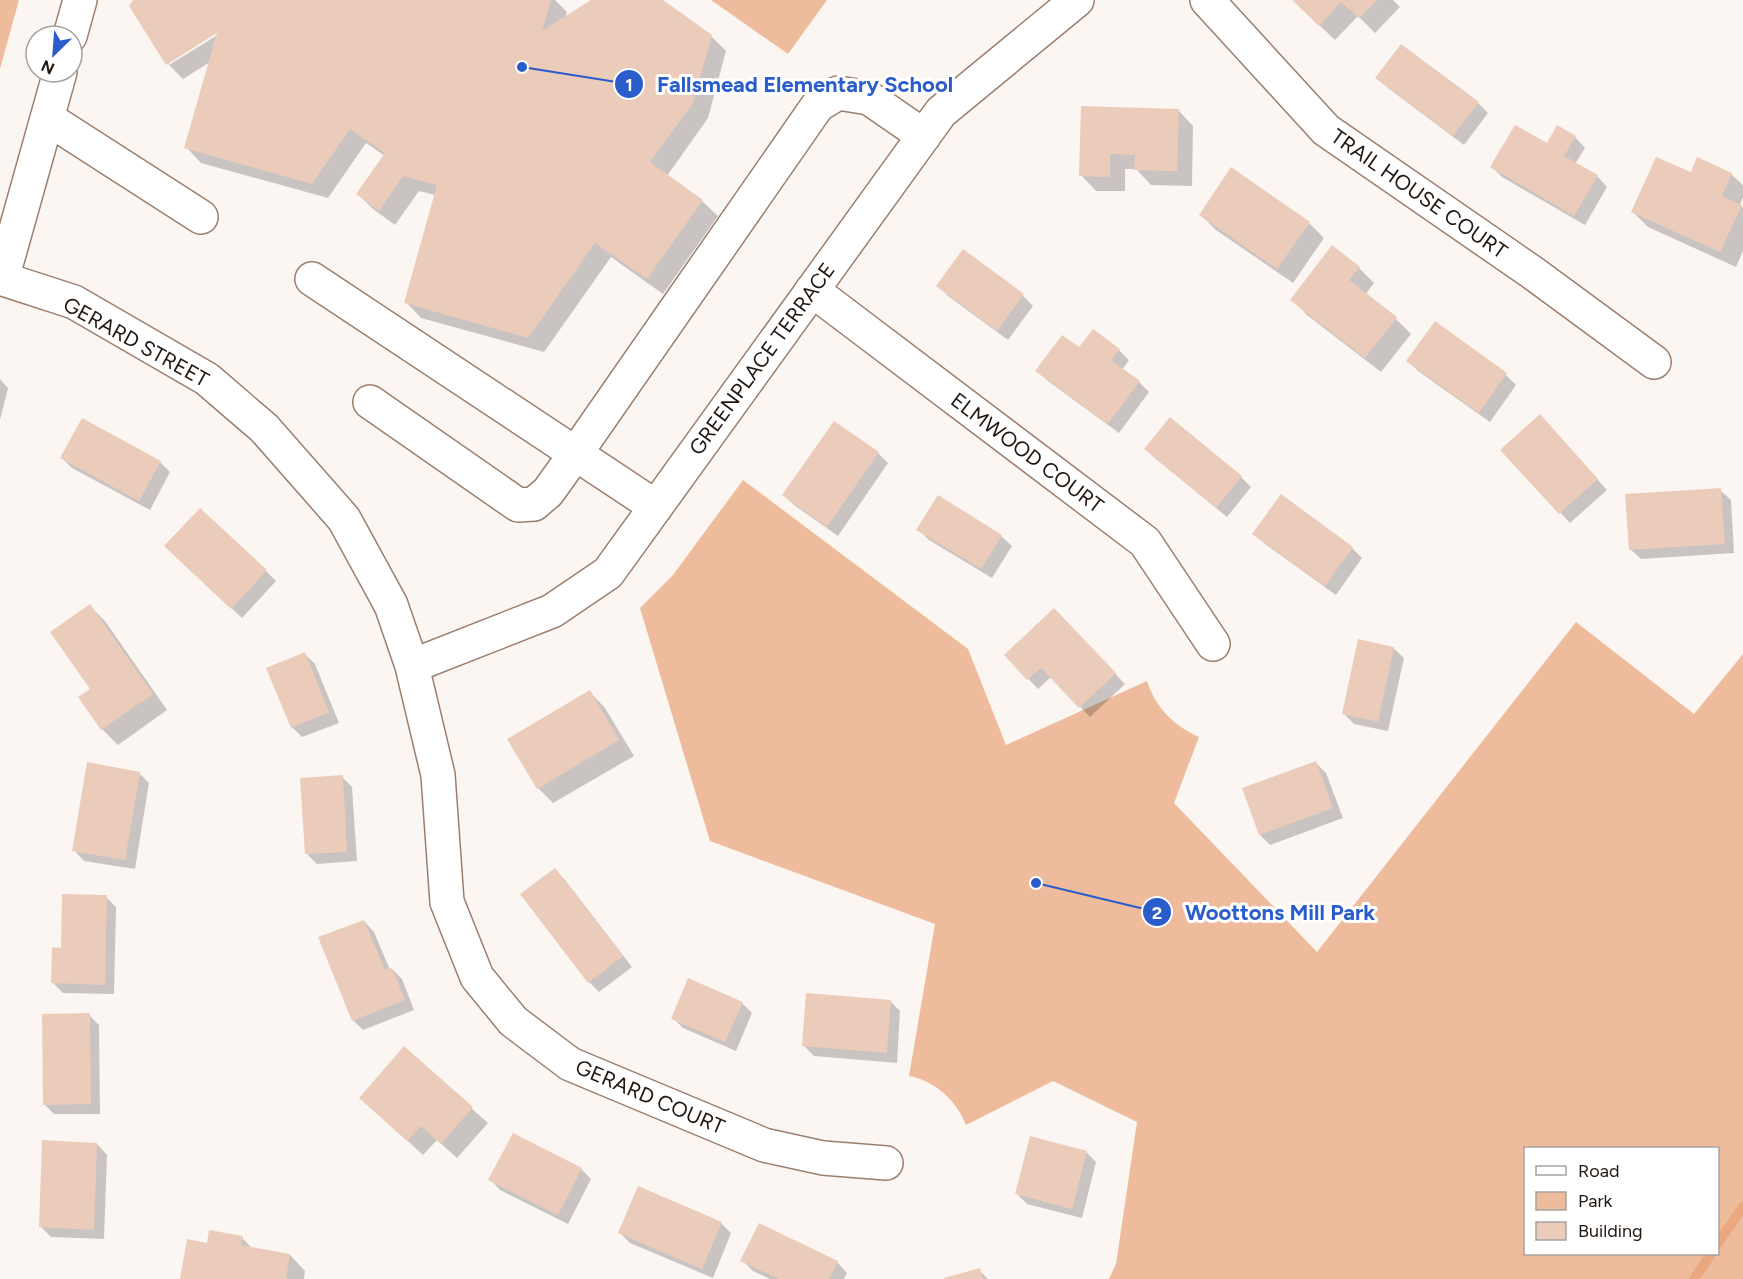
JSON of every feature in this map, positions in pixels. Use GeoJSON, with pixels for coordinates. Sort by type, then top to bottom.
{"type":"FeatureCollection","features":[{"type":"Feature","properties":{"kind":"street"},"geometry":{"type":"LineString","coordinates":[[73,24],[80,0]]}},
{"type":"Feature","properties":{"kind":"street","name":"GREENPLACE TERRACE"},"geometry":{"type":"LineString","coordinates":[[412,666],[552,611],[608,573],[941,112],[1077,0]]}},
{"type":"Feature","properties":{"kind":"street","name":"TRAIL HOUSE COURT"},"geometry":{"type":"LineString","coordinates":[[1207,0],[1326,130],[1533,273],[1654,362]]}},
{"type":"Feature","properties":{"kind":"street"},"geometry":{"type":"LineString","coordinates":[[1,279],[57,84]]}},
{"type":"Feature","properties":{"kind":"street"},"geometry":{"type":"LineString","coordinates":[[370,402],[518,505],[534,504],[548,492],[576,453],[818,105],[838,93],[869,98],[924,136]]}},
{"type":"Feature","properties":{"kind":"street"},"geometry":{"type":"LineString","coordinates":[[47,118],[201,217]]}},
{"type":"Feature","properties":{"kind":"street","name":"GERARD STREET"},"geometry":{"type":"LineString","coordinates":[[1,279],[74,302],[207,379],[264,428],[344,519],[391,605],[412,666]]}},
{"type":"Feature","properties":{"kind":"street"},"geometry":{"type":"LineString","coordinates":[[312,279],[656,507]]}},
{"type":"Feature","properties":{"kind":"street","name":"ELMWOOD COURT"},"geometry":{"type":"LineString","coordinates":[[812,290],[1145,543],[1213,644]]}},
{"type":"Feature","properties":{"kind":"street","name":"GERARD COURT"},"geometry":{"type":"LineString","coordinates":[[412,666],[438,775],[447,902],[477,977],[513,1021],[570,1064],[764,1145],[823,1158],[886,1162]]}},
{"type":"Feature","properties":{"kind":"green space"},"geometry":{"type":"Polygon","coordinates":[[[0,0],[19,0],[0,69],[0,0]]]}},
{"type":"Feature","properties":{"kind":"green space"},"geometry":{"type":"Polygon","coordinates":[[[711,0],[827,0],[788,54],[711,0]]]}},
{"type":"Feature","properties":{"kind":"green space"},"geometry":{"type":"Polygon","coordinates":[[[743,480],[968,649],[1006,745],[1147,681],[1155,699],[1167,715],[1181,727],[1199,737],[1174,803],[1317,952],[1576,622],[1694,714],[1743,654],[1743,1279],[1109,1279],[1116,1264],[1137,1122],[1053,1081],[966,1125],[957,1108],[944,1093],[927,1082],[909,1076],[935,924],[710,841],[640,608],[673,575],[743,480]]]}},
{"type":"Feature","properties":{"kind":"building"},"geometry":{"type":"Polygon","coordinates":[[[133,0],[551,0],[542,31],[591,0],[663,0],[712,35],[693,103],[650,162],[703,200],[647,279],[595,243],[528,338],[404,303],[437,185],[403,176],[379,211],[356,194],[385,153],[350,129],[312,184],[184,148],[217,33],[166,65],[129,6],[133,0]]]}},
{"type":"Feature","properties":{"kind":"building"},"geometry":{"type":"Polygon","coordinates":[[[1292,0],[1377,0],[1359,18],[1341,2],[1319,26],[1292,0]]]}},
{"type":"Feature","properties":{"kind":"building"},"geometry":{"type":"Polygon","coordinates":[[[1401,44],[1479,102],[1453,136],[1375,78],[1401,44]]]}},
{"type":"Feature","properties":{"kind":"building"},"geometry":{"type":"Polygon","coordinates":[[[1081,106],[1179,109],[1177,171],[1134,170],[1135,155],[1110,154],[1110,177],[1079,176],[1081,106]]]}},
{"type":"Feature","properties":{"kind":"building"},"geometry":{"type":"Polygon","coordinates":[[[1515,125],[1547,143],[1557,125],[1576,136],[1564,156],[1598,175],[1574,216],[1490,167],[1515,125]]]}},
{"type":"Feature","properties":{"kind":"building"},"geometry":{"type":"Polygon","coordinates":[[[1656,157],[1691,172],[1697,157],[1732,173],[1722,196],[1742,205],[1720,252],[1631,212],[1656,157]]]}},
{"type":"Feature","properties":{"kind":"building"},"geometry":{"type":"Polygon","coordinates":[[[1231,167],[1310,222],[1277,269],[1199,215],[1231,167]]]}},
{"type":"Feature","properties":{"kind":"building"},"geometry":{"type":"Polygon","coordinates":[[[1332,245],[1360,267],[1349,280],[1397,317],[1365,358],[1290,300],[1332,245]]]}},
{"type":"Feature","properties":{"kind":"building"},"geometry":{"type":"Polygon","coordinates":[[[963,249],[1024,294],[997,331],[936,286],[963,249]]]}},
{"type":"Feature","properties":{"kind":"building"},"geometry":{"type":"Polygon","coordinates":[[[1435,321],[1507,373],[1479,413],[1406,361],[1435,321]]]}},
{"type":"Feature","properties":{"kind":"building"},"geometry":{"type":"Polygon","coordinates":[[[1093,329],[1120,349],[1111,360],[1140,381],[1108,424],[1035,371],[1062,335],[1079,347],[1093,329]]]}},
{"type":"Feature","properties":{"kind":"building"},"geometry":{"type":"Polygon","coordinates":[[[1540,414],[1598,479],[1559,514],[1500,450],[1540,414]]]}},
{"type":"Feature","properties":{"kind":"building"},"geometry":{"type":"Polygon","coordinates":[[[1170,417],[1242,476],[1216,508],[1144,449],[1170,417]]]}},
{"type":"Feature","properties":{"kind":"building"},"geometry":{"type":"Polygon","coordinates":[[[82,418],[161,461],[139,501],[60,458],[82,418]]]}},
{"type":"Feature","properties":{"kind":"building"},"geometry":{"type":"Polygon","coordinates":[[[834,421],[879,452],[827,527],[782,495],[834,421]]]}},
{"type":"Feature","properties":{"kind":"building"},"geometry":{"type":"Polygon","coordinates":[[[1721,488],[1725,544],[1629,550],[1625,494],[1721,488]]]}},
{"type":"Feature","properties":{"kind":"building"},"geometry":{"type":"Polygon","coordinates":[[[1281,494],[1353,547],[1325,586],[1252,534],[1281,494]]]}},
{"type":"Feature","properties":{"kind":"building"},"geometry":{"type":"Polygon","coordinates":[[[938,495],[1002,535],[981,569],[916,530],[938,495]]]}},
{"type":"Feature","properties":{"kind":"building"},"geometry":{"type":"Polygon","coordinates":[[[200,508],[267,570],[231,609],[164,546],[200,508]]]}},
{"type":"Feature","properties":{"kind":"building"},"geometry":{"type":"Polygon","coordinates":[[[90,604],[153,694],[101,730],[78,697],[90,689],[50,632],[90,604]]]}},
{"type":"Feature","properties":{"kind":"building"},"geometry":{"type":"Polygon","coordinates":[[[1054,608],[1116,673],[1079,708],[1041,668],[1027,680],[1004,655],[1054,608]]]}},
{"type":"Feature","properties":{"kind":"building"},"geometry":{"type":"Polygon","coordinates":[[[1358,639],[1394,647],[1378,722],[1342,714],[1358,639]]]}},
{"type":"Feature","properties":{"kind":"building"},"geometry":{"type":"Polygon","coordinates":[[[305,652],[329,712],[291,728],[266,668],[305,652]]]}},
{"type":"Feature","properties":{"kind":"building"},"geometry":{"type":"Polygon","coordinates":[[[590,690],[619,740],[537,789],[507,739],[590,690]]]}},
{"type":"Feature","properties":{"kind":"building"},"geometry":{"type":"Polygon","coordinates":[[[1316,761],[1333,808],[1259,835],[1242,788],[1316,761]]]}},
{"type":"Feature","properties":{"kind":"building"},"geometry":{"type":"Polygon","coordinates":[[[87,762],[140,772],[125,860],[72,851],[87,762]]]}},
{"type":"Feature","properties":{"kind":"building"},"geometry":{"type":"Polygon","coordinates":[[[343,775],[347,852],[305,854],[300,778],[343,775]]]}},
{"type":"Feature","properties":{"kind":"building"},"geometry":{"type":"Polygon","coordinates":[[[555,868],[623,956],[588,983],[520,894],[555,868]]]}},
{"type":"Feature","properties":{"kind":"building"},"geometry":{"type":"Polygon","coordinates":[[[62,894],[107,895],[105,985],[51,983],[52,947],[61,948],[62,894]]]}},
{"type":"Feature","properties":{"kind":"building"},"geometry":{"type":"Polygon","coordinates":[[[364,920],[385,970],[392,968],[405,1000],[352,1021],[318,937],[364,920]]]}},
{"type":"Feature","properties":{"kind":"building"},"geometry":{"type":"Polygon","coordinates":[[[688,978],[743,1002],[725,1042],[671,1019],[688,978]]]}},
{"type":"Feature","properties":{"kind":"building"},"geometry":{"type":"Polygon","coordinates":[[[806,993],[891,1000],[887,1053],[802,1046],[806,993]]]}},
{"type":"Feature","properties":{"kind":"building"},"geometry":{"type":"Polygon","coordinates":[[[90,1013],[91,1104],[43,1105],[42,1014],[90,1013]]]}},
{"type":"Feature","properties":{"kind":"building"},"geometry":{"type":"Polygon","coordinates":[[[404,1046],[473,1107],[441,1144],[421,1126],[407,1141],[359,1098],[404,1046]]]}},
{"type":"Feature","properties":{"kind":"building"},"geometry":{"type":"Polygon","coordinates":[[[513,1133],[582,1168],[558,1215],[488,1180],[513,1133]]]}},
{"type":"Feature","properties":{"kind":"building"},"geometry":{"type":"Polygon","coordinates":[[[1030,1136],[1087,1151],[1072,1209],[1015,1194],[1030,1136]]]}},
{"type":"Feature","properties":{"kind":"building"},"geometry":{"type":"Polygon","coordinates":[[[42,1140],[97,1143],[94,1230],[39,1227],[42,1140]]]}},
{"type":"Feature","properties":{"kind":"building"},"geometry":{"type":"Polygon","coordinates":[[[638,1186],[722,1222],[702,1269],[618,1233],[638,1186]]]}},
{"type":"Feature","properties":{"kind":"building"},"geometry":{"type":"Polygon","coordinates":[[[759,1223],[838,1261],[829,1279],[779,1279],[740,1261],[759,1223]]]}},
{"type":"Feature","properties":{"kind":"building"},"geometry":{"type":"Polygon","coordinates":[[[209,1230],[243,1236],[241,1245],[290,1254],[286,1279],[180,1279],[187,1239],[207,1243],[209,1230]]]}},
{"type":"Feature","properties":{"kind":"building"},"geometry":{"type":"Polygon","coordinates":[[[980,1268],[983,1279],[944,1279],[944,1278],[980,1268]]]}},
{"type":"Feature","properties":{"kind":"waterway"},"geometry":{"type":"LineString","coordinates":[[1719,1242],[1743,1207]]}},
{"type":"Feature","properties":{"kind":"waterway"},"geometry":{"type":"LineString","coordinates":[[1694,1279],[1710,1255]]}},
{"type":"Feature","properties":{"kind":"place","name":"Fallsmead Elementary School"},"geometry":{"type":"Point","coordinates":[522,67]}},
{"type":"Feature","properties":{"kind":"place","name":"Woottons Mill Park"},"geometry":{"type":"Point","coordinates":[1036,883]}}]}
